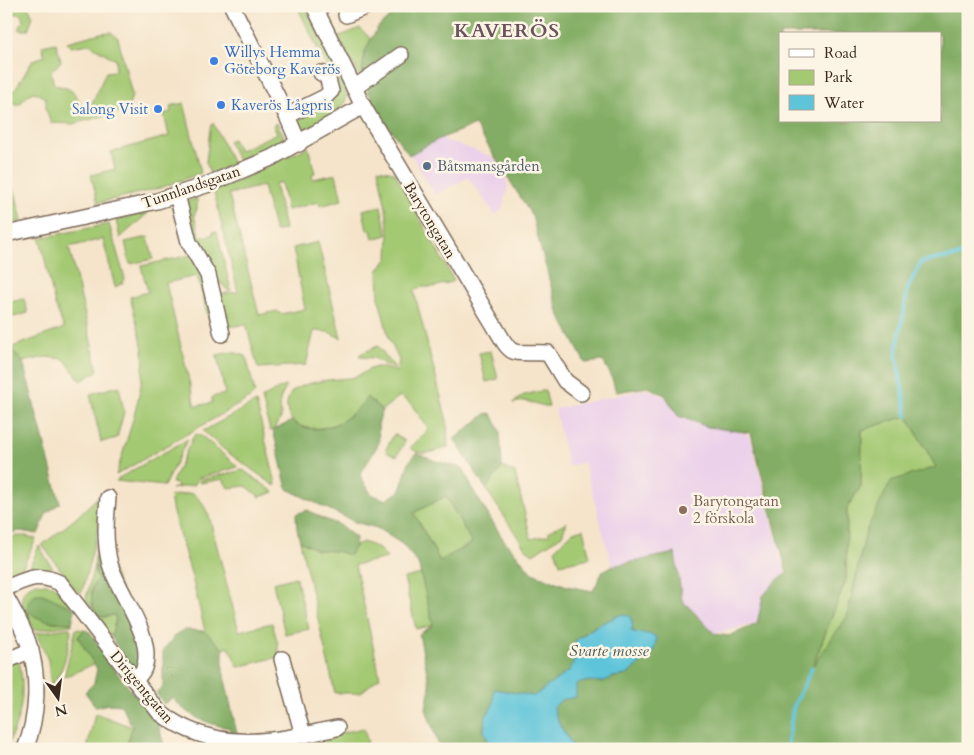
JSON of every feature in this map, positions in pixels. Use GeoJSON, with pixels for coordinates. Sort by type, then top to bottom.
{"type":"FeatureCollection","features":[{"type":"Feature","properties":{"kind":"street"},"geometry":{"type":"LineString","coordinates":[[232,6],[287,116],[298,144]]}},
{"type":"Feature","properties":{"kind":"street","name":"Barytongatan"},"geometry":{"type":"LineString","coordinates":[[314,6],[363,106],[434,229],[504,342],[512,351],[548,353],[565,380],[581,393]]}},
{"type":"Feature","properties":{"kind":"street"},"geometry":{"type":"LineString","coordinates":[[346,15],[367,6]]}},
{"type":"Feature","properties":{"kind":"street"},"geometry":{"type":"LineString","coordinates":[[354,88],[401,55]]}},
{"type":"Feature","properties":{"kind":"street"},"geometry":{"type":"LineString","coordinates":[[287,116],[325,97],[330,91],[328,76],[322,73]]}},
{"type":"Feature","properties":{"kind":"street","name":"Tunnlandsgatan"},"geometry":{"type":"LineString","coordinates":[[6,234],[177,195],[271,158],[363,106]]}},
{"type":"Feature","properties":{"kind":"street"},"geometry":{"type":"LineString","coordinates":[[177,195],[189,242],[208,275],[222,334]]}},
{"type":"Feature","properties":{"kind":"street"},"geometry":{"type":"LineString","coordinates":[[108,498],[105,524],[106,545],[110,564],[117,583],[144,636],[147,653],[145,667],[142,673],[134,680]]}},
{"type":"Feature","properties":{"kind":"street","name":"Dirigentgatan"},"geometry":{"type":"LineString","coordinates":[[6,588],[28,578],[38,576],[47,577],[60,583],[159,712],[177,729],[205,742],[220,746],[245,747],[337,728]]}},
{"type":"Feature","properties":{"kind":"street"},"geometry":{"type":"LineString","coordinates":[[6,597],[25,633],[31,650],[36,680],[32,722],[24,749]]}},
{"type":"Feature","properties":{"kind":"street"},"geometry":{"type":"LineString","coordinates":[[6,661],[31,650]]}},
{"type":"Feature","properties":{"kind":"street"},"geometry":{"type":"LineString","coordinates":[[282,659],[303,735]]}},
{"type":"Feature","properties":{"kind":"shaded area"},"geometry":{"type":"Polygon","coordinates":[[[435,137],[491,156],[504,168],[508,188],[502,209],[495,215],[468,177],[435,195],[403,141],[435,137]]]}},
{"type":"Feature","properties":{"kind":"shaded area","name":"Barytongatan 2 förskola"},"geometry":{"type":"Polygon","coordinates":[[[647,389],[750,436],[785,572],[755,624],[708,635],[682,600],[675,553],[612,566],[584,462],[568,466],[555,409],[647,389]]]}},
{"type":"Feature","properties":{"kind":"green space"},"geometry":{"type":"Polygon","coordinates":[[[6,6],[28,6],[33,16],[28,30],[19,30],[23,21],[21,14],[6,14],[6,6]]]}},
{"type":"Feature","properties":{"kind":"green space"},"geometry":{"type":"Polygon","coordinates":[[[297,6],[305,6],[347,94],[346,100],[337,111],[305,129],[299,126],[301,118],[331,102],[333,73],[326,66],[297,6]]]}},
{"type":"Feature","properties":{"kind":"green space"},"geometry":{"type":"Polygon","coordinates":[[[400,6],[968,6],[968,749],[573,749],[553,707],[576,684],[589,681],[602,682],[613,677],[627,675],[638,665],[638,633],[631,630],[632,620],[622,614],[596,626],[575,640],[576,660],[561,679],[534,697],[513,693],[492,707],[486,717],[484,730],[492,749],[440,749],[426,709],[430,687],[419,634],[433,625],[418,563],[402,544],[377,528],[355,522],[287,489],[273,430],[292,421],[302,427],[313,429],[334,425],[352,413],[367,397],[382,410],[378,425],[379,443],[360,475],[371,494],[386,500],[400,491],[409,462],[417,453],[435,461],[463,468],[473,490],[503,539],[532,573],[567,586],[593,591],[603,571],[612,566],[675,553],[682,600],[715,634],[729,636],[757,624],[763,596],[775,582],[787,573],[751,433],[708,427],[678,416],[665,395],[648,387],[616,392],[611,375],[603,361],[585,363],[558,312],[532,216],[475,125],[439,139],[409,155],[382,118],[362,80],[364,54],[379,26],[397,11],[400,6]],[[907,416],[862,430],[861,486],[847,508],[846,580],[813,665],[847,617],[866,531],[891,481],[936,467],[907,416]],[[446,496],[414,513],[440,561],[472,543],[446,496]]]}},
{"type":"Feature","properties":{"kind":"green space"},"geometry":{"type":"Polygon","coordinates":[[[360,28],[371,39],[364,54],[362,80],[338,37],[360,28]]]}},
{"type":"Feature","properties":{"kind":"green space"},"geometry":{"type":"Polygon","coordinates":[[[111,32],[118,38],[132,95],[129,106],[118,112],[73,124],[51,123],[46,109],[46,98],[34,92],[29,94],[20,104],[6,104],[6,97],[11,96],[33,60],[45,56],[42,46],[56,43],[61,61],[51,72],[54,85],[69,89],[78,98],[83,109],[90,108],[106,72],[115,71],[116,60],[89,44],[71,47],[67,42],[111,32]]]}},
{"type":"Feature","properties":{"kind":"green space"},"geometry":{"type":"Polygon","coordinates":[[[184,103],[201,173],[160,188],[98,203],[91,175],[115,169],[111,152],[169,136],[164,114],[171,112],[170,106],[184,103]]]}},
{"type":"Feature","properties":{"kind":"green space"},"geometry":{"type":"Polygon","coordinates":[[[213,123],[233,164],[210,174],[206,162],[210,129],[213,123]]]}},
{"type":"Feature","properties":{"kind":"green space"},"geometry":{"type":"Polygon","coordinates":[[[277,123],[283,134],[281,142],[242,161],[237,159],[228,141],[233,139],[239,151],[277,133],[273,125],[277,123]]]}},
{"type":"Feature","properties":{"kind":"green space"},"geometry":{"type":"Polygon","coordinates":[[[308,147],[315,173],[312,174],[313,179],[336,174],[342,200],[320,206],[319,202],[287,210],[281,182],[275,184],[285,229],[275,232],[263,186],[229,194],[259,315],[277,311],[281,314],[305,309],[293,248],[318,242],[341,338],[328,332],[314,331],[306,365],[258,368],[246,324],[223,328],[210,323],[197,276],[166,283],[195,406],[212,403],[212,397],[225,394],[217,355],[232,352],[246,356],[255,393],[250,398],[116,475],[135,412],[142,379],[143,350],[130,297],[148,292],[141,266],[191,255],[217,294],[238,292],[214,192],[308,147]]]}},
{"type":"Feature","properties":{"kind":"green space"},"geometry":{"type":"Polygon","coordinates":[[[378,169],[394,172],[454,281],[434,287],[422,287],[414,291],[447,421],[448,447],[428,453],[415,451],[410,448],[429,429],[410,403],[400,396],[382,410],[367,398],[346,419],[320,428],[302,427],[295,423],[289,417],[287,407],[287,402],[292,392],[306,384],[354,377],[375,367],[397,371],[399,360],[389,339],[379,299],[378,271],[388,258],[389,236],[386,208],[378,169]]]}},
{"type":"Feature","properties":{"kind":"green space"},"geometry":{"type":"Polygon","coordinates":[[[14,188],[22,220],[6,224],[6,190],[14,188]]]}},
{"type":"Feature","properties":{"kind":"green space"},"geometry":{"type":"Polygon","coordinates":[[[195,198],[197,199],[197,209],[194,215],[199,235],[208,236],[214,231],[217,232],[231,290],[229,291],[223,284],[214,285],[195,247],[185,203],[195,198]]]}},
{"type":"Feature","properties":{"kind":"green space"},"geometry":{"type":"Polygon","coordinates":[[[381,206],[387,235],[373,239],[371,230],[367,230],[363,210],[381,206]]]}},
{"type":"Feature","properties":{"kind":"green space"},"geometry":{"type":"Polygon","coordinates":[[[148,213],[120,238],[116,220],[148,213]]]}},
{"type":"Feature","properties":{"kind":"green space"},"geometry":{"type":"Polygon","coordinates":[[[109,224],[125,279],[123,283],[115,287],[103,239],[69,247],[98,371],[81,381],[64,359],[46,357],[23,362],[10,348],[64,328],[55,305],[40,238],[109,224]]]}},
{"type":"Feature","properties":{"kind":"green space"},"geometry":{"type":"Polygon","coordinates":[[[148,237],[153,259],[130,264],[125,242],[148,237]]]}},
{"type":"Feature","properties":{"kind":"green space"},"geometry":{"type":"Polygon","coordinates":[[[24,299],[28,313],[6,319],[6,303],[24,299]]]}},
{"type":"Feature","properties":{"kind":"green space"},"geometry":{"type":"Polygon","coordinates":[[[378,346],[394,369],[374,358],[360,357],[360,354],[378,346]]]}},
{"type":"Feature","properties":{"kind":"green space"},"geometry":{"type":"Polygon","coordinates":[[[10,348],[23,362],[60,503],[46,514],[38,534],[20,531],[6,534],[6,350],[10,348]]]}},
{"type":"Feature","properties":{"kind":"green space"},"geometry":{"type":"Polygon","coordinates":[[[491,351],[498,379],[486,382],[479,353],[491,351]]]}},
{"type":"Feature","properties":{"kind":"green space"},"geometry":{"type":"Polygon","coordinates":[[[119,386],[124,412],[117,438],[101,442],[90,394],[119,386]]]}},
{"type":"Feature","properties":{"kind":"green space"},"geometry":{"type":"Polygon","coordinates":[[[284,386],[286,387],[280,399],[281,418],[273,430],[270,431],[262,398],[284,386]]]}},
{"type":"Feature","properties":{"kind":"green space"},"geometry":{"type":"Polygon","coordinates":[[[545,390],[549,407],[525,401],[513,403],[524,395],[545,390]]]}},
{"type":"Feature","properties":{"kind":"green space"},"geometry":{"type":"Polygon","coordinates":[[[256,402],[275,486],[227,452],[203,431],[256,402]]]}},
{"type":"Feature","properties":{"kind":"green space"},"geometry":{"type":"Polygon","coordinates":[[[487,413],[492,414],[500,431],[502,467],[486,489],[454,439],[487,413]]]}},
{"type":"Feature","properties":{"kind":"green space"},"geometry":{"type":"Polygon","coordinates":[[[907,416],[936,467],[866,531],[847,617],[812,668],[846,580],[847,508],[861,486],[862,430],[907,416]]]}},
{"type":"Feature","properties":{"kind":"green space"},"geometry":{"type":"Polygon","coordinates":[[[196,434],[203,437],[238,467],[199,478],[193,485],[171,489],[178,487],[177,484],[172,483],[173,480],[196,434]]]}},
{"type":"Feature","properties":{"kind":"green space"},"geometry":{"type":"Polygon","coordinates":[[[394,434],[405,441],[397,456],[387,452],[386,449],[394,434]]]}},
{"type":"Feature","properties":{"kind":"green space"},"geometry":{"type":"Polygon","coordinates":[[[188,439],[164,486],[116,481],[119,478],[188,439]]]}},
{"type":"Feature","properties":{"kind":"green space"},"geometry":{"type":"Polygon","coordinates":[[[502,467],[515,473],[531,539],[549,535],[549,531],[567,522],[562,535],[533,554],[525,548],[486,489],[502,467]]]}},
{"type":"Feature","properties":{"kind":"green space"},"geometry":{"type":"Polygon","coordinates":[[[243,470],[274,492],[260,497],[246,486],[228,488],[223,479],[199,482],[200,480],[243,470]]]}},
{"type":"Feature","properties":{"kind":"green space"},"geometry":{"type":"Polygon","coordinates":[[[102,493],[104,494],[102,513],[82,592],[80,593],[42,545],[75,519],[102,493]]]}},
{"type":"Feature","properties":{"kind":"green space"},"geometry":{"type":"Polygon","coordinates":[[[193,493],[202,502],[209,516],[239,631],[272,623],[278,644],[278,657],[238,667],[229,647],[223,649],[205,631],[170,496],[193,493]]]}},
{"type":"Feature","properties":{"kind":"green space"},"geometry":{"type":"Polygon","coordinates":[[[446,495],[472,543],[440,561],[414,513],[446,495]]]}},
{"type":"Feature","properties":{"kind":"green space"},"geometry":{"type":"Polygon","coordinates":[[[308,510],[340,525],[356,538],[355,546],[350,555],[336,551],[317,550],[300,541],[296,514],[308,510]]]}},
{"type":"Feature","properties":{"kind":"green space"},"geometry":{"type":"Polygon","coordinates":[[[583,529],[590,558],[560,564],[555,549],[573,532],[583,529]]]}},
{"type":"Feature","properties":{"kind":"green space"},"geometry":{"type":"Polygon","coordinates":[[[15,536],[26,536],[36,539],[21,571],[13,573],[6,571],[6,539],[15,536]]]}},
{"type":"Feature","properties":{"kind":"green space"},"geometry":{"type":"Polygon","coordinates":[[[99,538],[142,642],[136,672],[111,637],[116,618],[114,615],[104,617],[97,615],[93,606],[92,591],[98,579],[95,554],[99,538]]]}},
{"type":"Feature","properties":{"kind":"green space"},"geometry":{"type":"Polygon","coordinates":[[[300,541],[317,550],[336,551],[350,555],[355,546],[363,542],[378,548],[387,558],[355,565],[380,677],[360,693],[335,693],[300,541]]]}},
{"type":"Feature","properties":{"kind":"green space"},"geometry":{"type":"Polygon","coordinates":[[[39,546],[54,570],[29,569],[39,546]]]}},
{"type":"Feature","properties":{"kind":"green space"},"geometry":{"type":"Polygon","coordinates":[[[94,565],[98,580],[92,587],[92,606],[104,617],[114,615],[116,618],[111,637],[86,599],[94,565]]]}},
{"type":"Feature","properties":{"kind":"green space"},"geometry":{"type":"Polygon","coordinates":[[[421,574],[433,625],[416,629],[404,578],[421,574]]]}},
{"type":"Feature","properties":{"kind":"green space"},"geometry":{"type":"Polygon","coordinates":[[[296,577],[309,629],[285,634],[273,583],[296,577]]]}},
{"type":"Feature","properties":{"kind":"green space"},"geometry":{"type":"Polygon","coordinates":[[[36,583],[53,585],[72,605],[49,622],[72,623],[72,625],[35,630],[24,611],[22,597],[28,587],[36,583]]]}},
{"type":"Feature","properties":{"kind":"green space"},"geometry":{"type":"Polygon","coordinates":[[[36,594],[43,594],[75,609],[72,623],[48,621],[31,614],[27,609],[28,604],[30,598],[36,594]]]}},
{"type":"Feature","properties":{"kind":"green space"},"geometry":{"type":"Polygon","coordinates":[[[70,628],[65,660],[51,685],[48,660],[36,633],[70,628]]]}},
{"type":"Feature","properties":{"kind":"green space"},"geometry":{"type":"Polygon","coordinates":[[[76,629],[84,630],[78,637],[94,664],[64,677],[76,629]]]}},
{"type":"Feature","properties":{"kind":"green space"},"geometry":{"type":"Polygon","coordinates":[[[84,630],[90,632],[112,667],[158,724],[165,749],[126,749],[132,726],[121,705],[108,704],[96,707],[85,692],[94,683],[97,669],[78,637],[84,630]]]}},
{"type":"Feature","properties":{"kind":"green space"},"geometry":{"type":"Polygon","coordinates":[[[186,630],[205,631],[223,649],[223,671],[238,738],[230,733],[230,728],[198,718],[185,710],[173,698],[164,704],[156,693],[163,687],[163,650],[179,632],[186,630]]]}},
{"type":"Feature","properties":{"kind":"green space"},"geometry":{"type":"Polygon","coordinates":[[[19,660],[22,684],[21,706],[6,749],[6,738],[10,735],[6,721],[6,665],[19,660]]]}},
{"type":"Feature","properties":{"kind":"green space"},"geometry":{"type":"Polygon","coordinates":[[[95,713],[132,727],[127,749],[87,749],[95,713]]]}},
{"type":"Feature","properties":{"kind":"green space"},"geometry":{"type":"Polygon","coordinates":[[[364,728],[369,749],[312,749],[313,739],[364,728]]]}},
{"type":"Feature","properties":{"kind":"water","name":"Svarte mosse"},"geometry":{"type":"Polygon","coordinates":[[[622,614],[630,616],[633,625],[631,631],[648,634],[657,638],[653,653],[627,675],[613,677],[602,682],[589,681],[576,684],[576,697],[561,700],[554,707],[559,723],[573,749],[492,749],[484,731],[486,716],[493,705],[494,689],[534,696],[570,670],[577,653],[575,641],[596,626],[622,614]]]}},
{"type":"Feature","properties":{"kind":"waterway"},"geometry":{"type":"LineString","coordinates":[[907,416],[896,354],[908,288],[921,262],[958,256],[968,251]]}},
{"type":"Feature","properties":{"kind":"waterway"},"geometry":{"type":"LineString","coordinates":[[787,749],[793,708],[812,668]]}},
{"type":"Feature","properties":{"kind":"place","name":"Willys Hemma Göteborg Kaverös"},"geometry":{"type":"Point","coordinates":[214,61]}},
{"type":"Feature","properties":{"kind":"place","name":"Kaverös Lågpris"},"geometry":{"type":"Point","coordinates":[221,105]}},
{"type":"Feature","properties":{"kind":"place","name":"Salong Visit"},"geometry":{"type":"Point","coordinates":[158,109]}},
{"type":"Feature","properties":{"kind":"place","name":"Båtsmansgården"},"geometry":{"type":"Point","coordinates":[427,166]}},
{"type":"Feature","properties":{"kind":"place","name":"Barytongatan 2 förskola"},"geometry":{"type":"Point","coordinates":[683,510]}},
{"type":"Feature","properties":{"kind":"district","name":"KAVERÖS"},"geometry":{"type":"Point","coordinates":[507,30]}}]}
